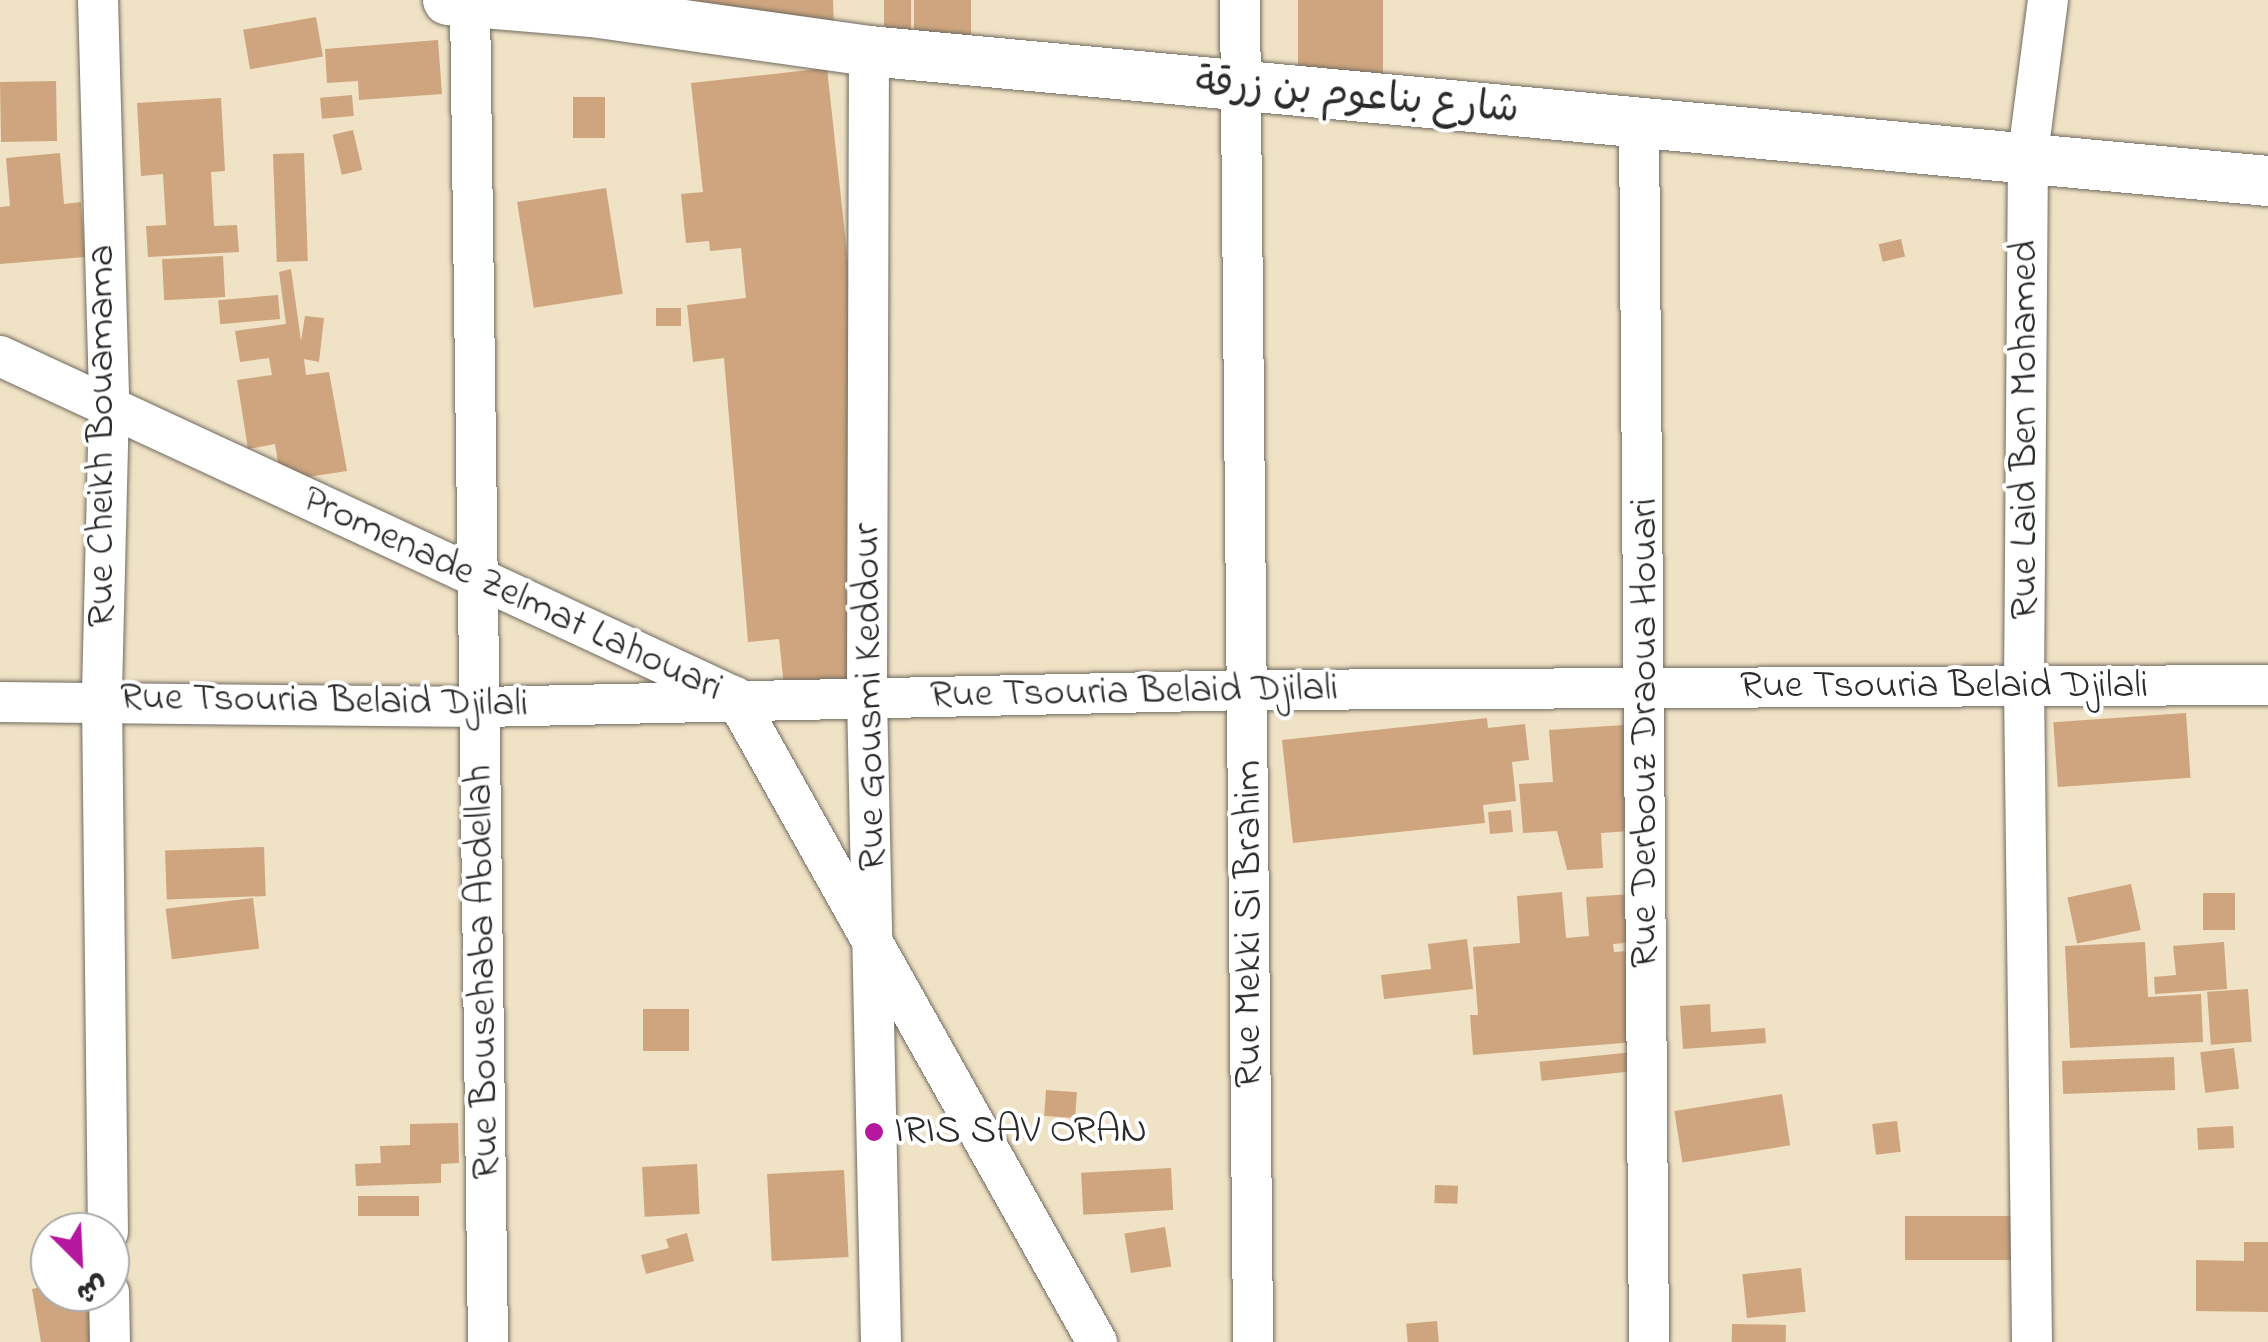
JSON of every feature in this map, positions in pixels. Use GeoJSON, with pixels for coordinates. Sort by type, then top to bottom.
{"type":"FeatureCollection","features":[{"type":"Feature","properties":{"kind":"street","name":"Rue Cheikh Bouamama"},"geometry":{"type":"LineString","coordinates":[[98,0],[109,406],[102,699],[108,1212]]}},
{"type":"Feature","properties":{"kind":"street","name":"Rue Mekki Si Brahim"},"geometry":{"type":"LineString","coordinates":[[1240,0],[1253,1342]]}},
{"type":"Feature","properties":{"kind":"street","name":"Rue Laid Ben Mohamed"},"geometry":{"type":"LineString","coordinates":[[2032,1342],[2024,687],[2028,154],[2048,0]]}},
{"type":"Feature","properties":{"kind":"street","name":"شارع بناعوم بن زرقة"},"geometry":{"type":"LineString","coordinates":[[459,1],[594,6],[868,52],[1640,125],[2028,154],[2268,181]]}},
{"type":"Feature","properties":{"kind":"street","name":"Rue Bousehaba Abdellah"},"geometry":{"type":"LineString","coordinates":[[459,1],[482,581],[488,1342]]}},
{"type":"Feature","properties":{"kind":"street","name":"Rue Gousmi Keddour"},"geometry":{"type":"LineString","coordinates":[[868,52],[867,697],[877,957],[881,1342]]}},
{"type":"Feature","properties":{"kind":"street","name":"Rue Derbouz Draoua Houari"},"geometry":{"type":"LineString","coordinates":[[1640,125],[1650,1342]]}},
{"type":"Feature","properties":{"kind":"street","name":"Promenade Zelmat Lahouari"},"geometry":{"type":"LineString","coordinates":[[0,356],[735,697],[877,957],[1097,1342]]}},
{"type":"Feature","properties":{"kind":"street","name":"Rue Tsouria Belaid Djilali"},"geometry":{"type":"LineString","coordinates":[[0,702],[102,699],[482,707],[735,697],[1248,690],[2268,685]]}},
{"type":"Feature","properties":{"kind":"street"},"geometry":{"type":"LineString","coordinates":[[109,1312],[110,1342]]}},
{"type":"Feature","properties":{"kind":"building"},"geometry":{"type":"Polygon","coordinates":[[[677,0],[833,0],[834,27],[677,0]]]}},
{"type":"Feature","properties":{"kind":"building"},"geometry":{"type":"Polygon","coordinates":[[[884,0],[911,0],[911,36],[884,36],[884,0]]]}},
{"type":"Feature","properties":{"kind":"building"},"geometry":{"type":"Polygon","coordinates":[[[914,0],[971,0],[971,41],[914,41],[914,0]]]}},
{"type":"Feature","properties":{"kind":"building"},"geometry":{"type":"Polygon","coordinates":[[[1298,0],[1383,0],[1383,82],[1298,82],[1298,0]]]}},
{"type":"Feature","properties":{"kind":"building"},"geometry":{"type":"Polygon","coordinates":[[[316,17],[323,56],[250,69],[243,30],[316,17]]]}},
{"type":"Feature","properties":{"kind":"building"},"geometry":{"type":"Polygon","coordinates":[[[438,40],[442,94],[359,100],[358,81],[327,83],[325,49],[438,40]]]}},
{"type":"Feature","properties":{"kind":"building"},"geometry":{"type":"Polygon","coordinates":[[[827,68],[882,578],[845,582],[856,678],[784,686],[779,639],[748,642],[724,358],[693,362],[687,305],[746,298],[741,248],[710,251],[709,241],[686,243],[681,194],[703,192],[691,83],[827,68]]]}},
{"type":"Feature","properties":{"kind":"building"},"geometry":{"type":"Polygon","coordinates":[[[56,81],[57,141],[1,142],[0,82],[56,81]]]}},
{"type":"Feature","properties":{"kind":"building"},"geometry":{"type":"Polygon","coordinates":[[[352,95],[354,116],[322,119],[320,98],[352,95]]]}},
{"type":"Feature","properties":{"kind":"building"},"geometry":{"type":"Polygon","coordinates":[[[573,97],[605,97],[605,138],[573,138],[573,97]]]}},
{"type":"Feature","properties":{"kind":"building"},"geometry":{"type":"Polygon","coordinates":[[[221,98],[225,171],[211,172],[214,226],[237,225],[239,252],[148,257],[146,226],[166,225],[163,174],[141,176],[137,103],[221,98]]]}},
{"type":"Feature","properties":{"kind":"building"},"geometry":{"type":"Polygon","coordinates":[[[353,130],[362,170],[342,175],[333,135],[353,130]]]}},
{"type":"Feature","properties":{"kind":"building"},"geometry":{"type":"Polygon","coordinates":[[[60,153],[64,204],[81,202],[85,257],[0,264],[0,207],[10,206],[6,158],[60,153]]]}},
{"type":"Feature","properties":{"kind":"building"},"geometry":{"type":"Polygon","coordinates":[[[304,153],[308,261],[277,262],[273,154],[304,153]]]}},
{"type":"Feature","properties":{"kind":"building"},"geometry":{"type":"Polygon","coordinates":[[[606,188],[623,294],[534,308],[517,202],[606,188]]]}},
{"type":"Feature","properties":{"kind":"building"},"geometry":{"type":"Polygon","coordinates":[[[1901,239],[1905,257],[1883,262],[1879,244],[1901,239]]]}},
{"type":"Feature","properties":{"kind":"building"},"geometry":{"type":"Polygon","coordinates":[[[223,256],[225,297],[164,300],[162,259],[223,256]]]}},
{"type":"Feature","properties":{"kind":"building"},"geometry":{"type":"Polygon","coordinates":[[[291,269],[301,341],[305,316],[324,318],[319,362],[304,359],[306,375],[329,372],[347,471],[281,481],[275,444],[248,449],[237,380],[272,375],[269,358],[240,362],[235,331],[286,324],[279,272],[291,269]]]}},
{"type":"Feature","properties":{"kind":"building"},"geometry":{"type":"Polygon","coordinates":[[[278,295],[280,319],[220,324],[218,300],[278,295]]]}},
{"type":"Feature","properties":{"kind":"building"},"geometry":{"type":"Polygon","coordinates":[[[656,308],[681,308],[681,326],[656,326],[656,308]]]}},
{"type":"Feature","properties":{"kind":"building"},"geometry":{"type":"Polygon","coordinates":[[[2186,713],[2191,778],[2058,787],[2053,722],[2186,713]]]}},
{"type":"Feature","properties":{"kind":"building"},"geometry":{"type":"Polygon","coordinates":[[[1487,718],[1488,728],[1525,724],[1529,760],[1512,762],[1516,801],[1483,805],[1485,823],[1293,843],[1282,740],[1487,718]]]}},
{"type":"Feature","properties":{"kind":"building"},"geometry":{"type":"Polygon","coordinates":[[[1624,725],[1630,831],[1601,833],[1603,868],[1567,870],[1557,831],[1523,833],[1519,784],[1553,782],[1549,730],[1624,725]]]}},
{"type":"Feature","properties":{"kind":"building"},"geometry":{"type":"Polygon","coordinates":[[[1511,810],[1513,832],[1490,834],[1488,812],[1511,810]]]}},
{"type":"Feature","properties":{"kind":"building"},"geometry":{"type":"Polygon","coordinates":[[[264,847],[266,896],[167,899],[165,850],[264,847]]]}},
{"type":"Feature","properties":{"kind":"building"},"geometry":{"type":"Polygon","coordinates":[[[2131,884],[2141,930],[2077,943],[2067,898],[2131,884]]]}},
{"type":"Feature","properties":{"kind":"building"},"geometry":{"type":"Polygon","coordinates":[[[1562,892],[1566,938],[1589,936],[1586,897],[1632,894],[1635,942],[1613,944],[1614,952],[1641,950],[1648,1041],[1473,1055],[1470,1015],[1478,1015],[1473,947],[1520,943],[1517,896],[1562,892]]]}},
{"type":"Feature","properties":{"kind":"building"},"geometry":{"type":"Polygon","coordinates":[[[2203,893],[2235,893],[2235,930],[2203,930],[2203,893]]]}},
{"type":"Feature","properties":{"kind":"building"},"geometry":{"type":"Polygon","coordinates":[[[253,898],[259,949],[172,959],[166,909],[253,898]]]}},
{"type":"Feature","properties":{"kind":"building"},"geometry":{"type":"Polygon","coordinates":[[[1467,939],[1473,989],[1384,999],[1381,975],[1431,969],[1428,944],[1467,939]]]}},
{"type":"Feature","properties":{"kind":"building"},"geometry":{"type":"Polygon","coordinates":[[[2145,942],[2148,997],[2201,994],[2203,1042],[2070,1048],[2065,946],[2145,942]]]}},
{"type":"Feature","properties":{"kind":"building"},"geometry":{"type":"Polygon","coordinates":[[[2224,942],[2227,989],[2155,994],[2154,977],[2176,975],[2173,946],[2224,942]]]}},
{"type":"Feature","properties":{"kind":"building"},"geometry":{"type":"Polygon","coordinates":[[[2248,989],[2252,1042],[2211,1045],[2207,992],[2248,989]]]}},
{"type":"Feature","properties":{"kind":"building"},"geometry":{"type":"Polygon","coordinates":[[[1710,1004],[1711,1032],[1765,1028],[1766,1043],[1683,1049],[1680,1006],[1710,1004]]]}},
{"type":"Feature","properties":{"kind":"building"},"geometry":{"type":"Polygon","coordinates":[[[643,1009],[689,1009],[689,1051],[643,1051],[643,1009]]]}},
{"type":"Feature","properties":{"kind":"building"},"geometry":{"type":"Polygon","coordinates":[[[2234,1048],[2239,1089],[2205,1093],[2200,1052],[2234,1048]]]}},
{"type":"Feature","properties":{"kind":"building"},"geometry":{"type":"Polygon","coordinates":[[[1633,1052],[1635,1071],[1542,1081],[1540,1062],[1633,1052]]]}},
{"type":"Feature","properties":{"kind":"building"},"geometry":{"type":"Polygon","coordinates":[[[2174,1057],[2175,1090],[2063,1094],[2062,1061],[2174,1057]]]}},
{"type":"Feature","properties":{"kind":"building"},"geometry":{"type":"Polygon","coordinates":[[[1046,1090],[1077,1092],[1075,1118],[1044,1116],[1046,1090]]]}},
{"type":"Feature","properties":{"kind":"building"},"geometry":{"type":"Polygon","coordinates":[[[1782,1094],[1790,1145],[1682,1162],[1674,1111],[1782,1094]]]}},
{"type":"Feature","properties":{"kind":"building"},"geometry":{"type":"Polygon","coordinates":[[[1897,1121],[1901,1152],[1876,1155],[1872,1124],[1897,1121]]]}},
{"type":"Feature","properties":{"kind":"building"},"geometry":{"type":"Polygon","coordinates":[[[458,1123],[459,1163],[441,1164],[441,1183],[356,1186],[355,1164],[381,1163],[380,1146],[410,1145],[410,1124],[458,1123]]]}},
{"type":"Feature","properties":{"kind":"building"},"geometry":{"type":"Polygon","coordinates":[[[2233,1126],[2234,1148],[2198,1150],[2197,1128],[2233,1126]]]}},
{"type":"Feature","properties":{"kind":"building"},"geometry":{"type":"Polygon","coordinates":[[[697,1164],[700,1214],[645,1217],[642,1167],[697,1164]]]}},
{"type":"Feature","properties":{"kind":"building"},"geometry":{"type":"Polygon","coordinates":[[[1171,1168],[1173,1210],[1083,1215],[1081,1173],[1171,1168]]]}},
{"type":"Feature","properties":{"kind":"building"},"geometry":{"type":"Polygon","coordinates":[[[844,1170],[849,1257],[772,1261],[767,1174],[844,1170]]]}},
{"type":"Feature","properties":{"kind":"building"},"geometry":{"type":"Polygon","coordinates":[[[1435,1185],[1458,1186],[1457,1204],[1434,1203],[1435,1185]]]}},
{"type":"Feature","properties":{"kind":"building"},"geometry":{"type":"Polygon","coordinates":[[[358,1196],[419,1196],[419,1216],[358,1216],[358,1196]]]}},
{"type":"Feature","properties":{"kind":"building"},"geometry":{"type":"Polygon","coordinates":[[[1905,1216],[2027,1216],[2027,1260],[1905,1260],[1905,1216]]]}},
{"type":"Feature","properties":{"kind":"building"},"geometry":{"type":"Polygon","coordinates":[[[1165,1227],[1171,1267],[1131,1273],[1125,1233],[1165,1227]]]}},
{"type":"Feature","properties":{"kind":"building"},"geometry":{"type":"Polygon","coordinates":[[[687,1233],[694,1261],[646,1274],[641,1255],[669,1248],[666,1239],[687,1233]]]}},
{"type":"Feature","properties":{"kind":"building"},"geometry":{"type":"Polygon","coordinates":[[[2244,1242],[2268,1242],[2268,1312],[2196,1311],[2196,1260],[2244,1261],[2244,1242]]]}},
{"type":"Feature","properties":{"kind":"building"},"geometry":{"type":"Polygon","coordinates":[[[1801,1268],[1806,1312],[1747,1318],[1742,1274],[1801,1268]]]}},
{"type":"Feature","properties":{"kind":"building"},"geometry":{"type":"Polygon","coordinates":[[[36,1312],[94,1312],[93,1342],[41,1342],[36,1312]]]}},
{"type":"Feature","properties":{"kind":"building"},"geometry":{"type":"Polygon","coordinates":[[[1437,1321],[1439,1342],[1408,1342],[1406,1324],[1437,1321]]]}},
{"type":"Feature","properties":{"kind":"building"},"geometry":{"type":"Polygon","coordinates":[[[1732,1324],[1786,1325],[1786,1342],[1732,1342],[1732,1324]]]}},
{"type":"Feature","properties":{"kind":"place","name":"IRIS SAV ORAN"},"geometry":{"type":"Point","coordinates":[874,1132]}}]}
